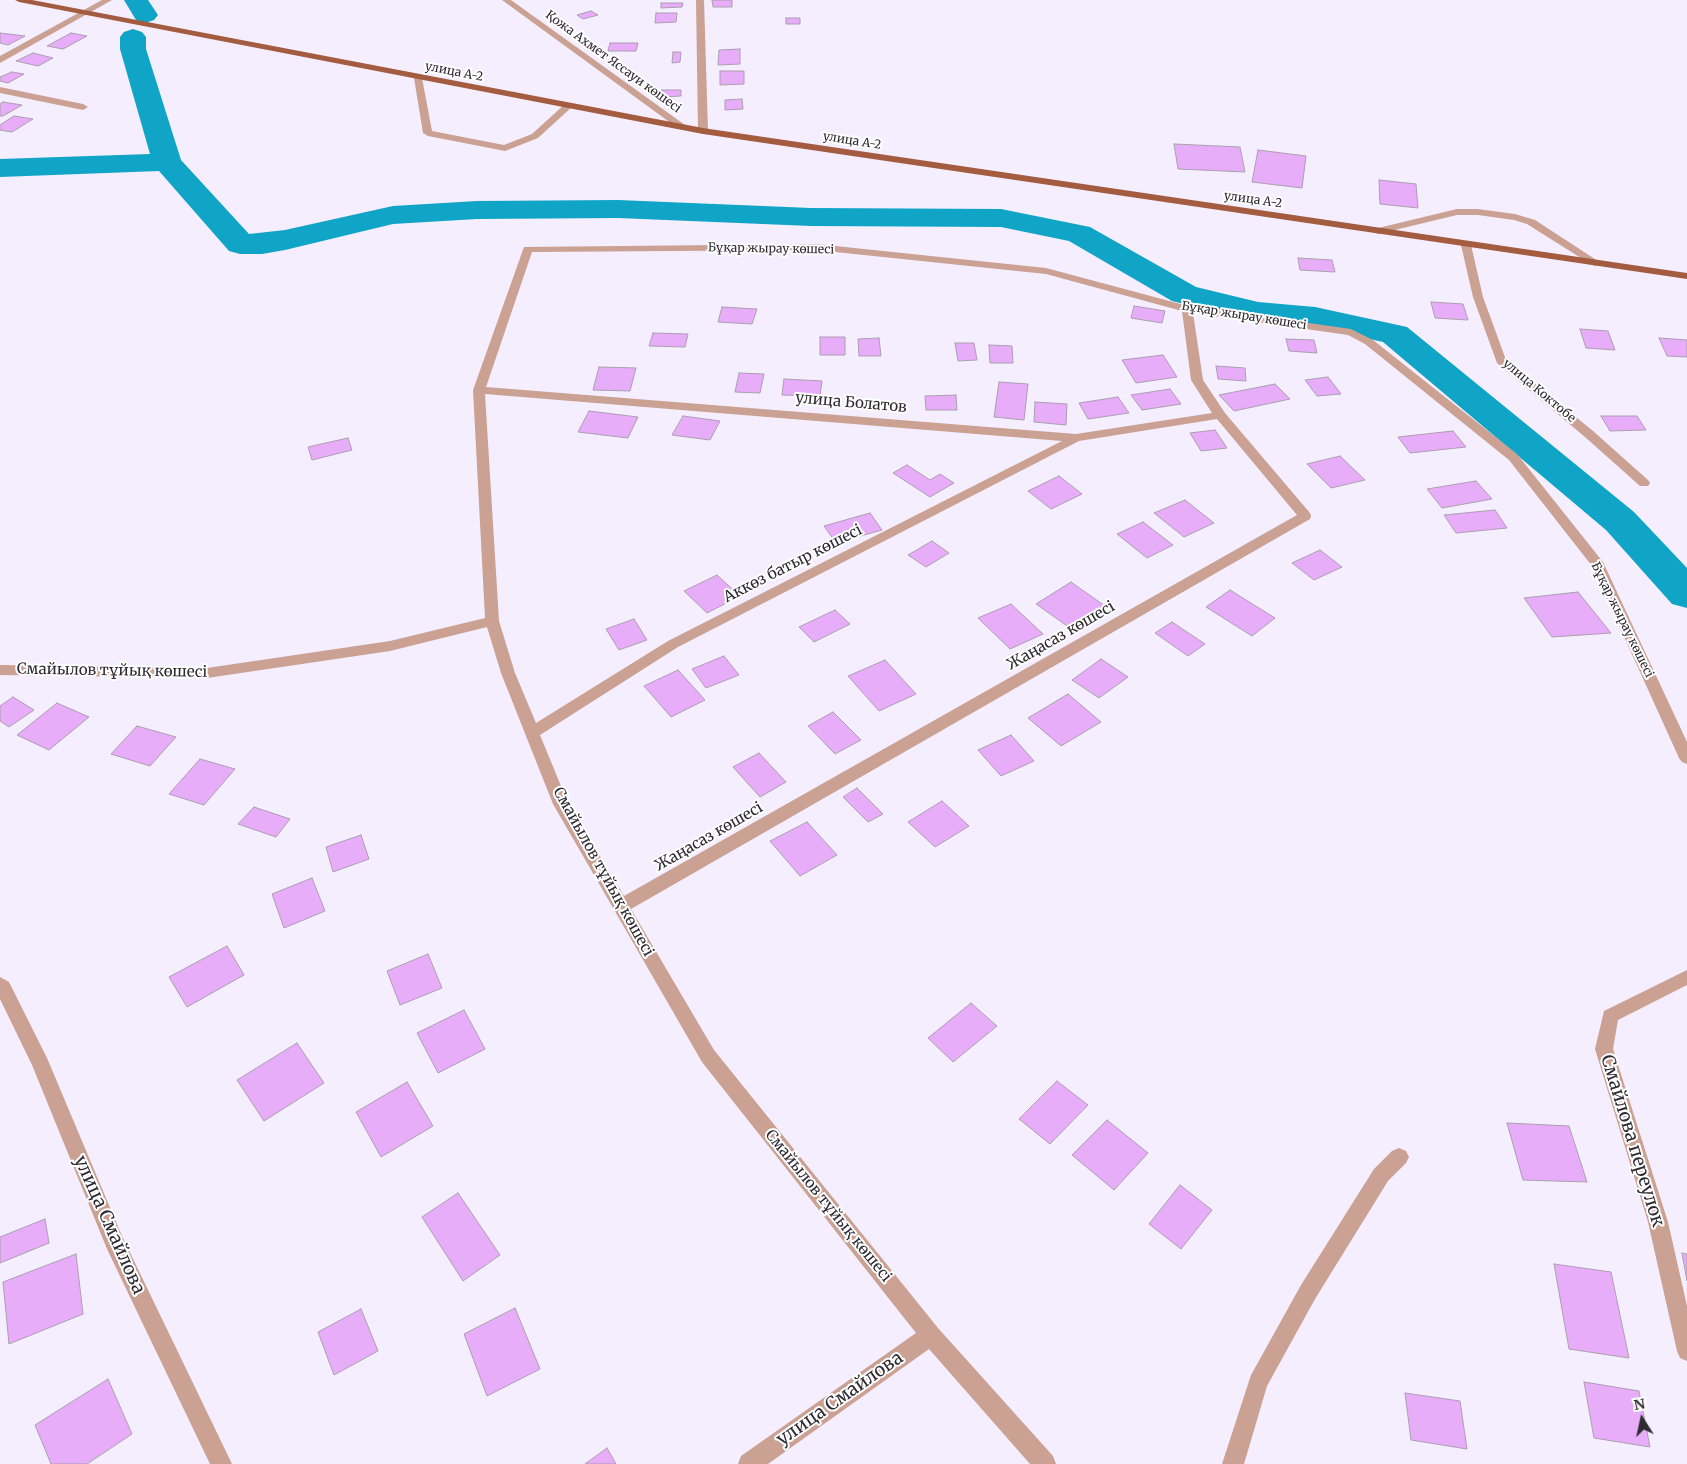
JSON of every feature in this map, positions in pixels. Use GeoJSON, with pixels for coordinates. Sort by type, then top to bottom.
{"type":"FeatureCollection","features":[{"type":"Feature","properties":{"kind":"main road","name":"улица А-2"},"geometry":{"type":"LineString","coordinates":[[18,0],[703,131],[1466,245],[1687,276]]}},
{"type":"Feature","properties":{"kind":"street"},"geometry":{"type":"LineString","coordinates":[[0,60],[108,0]]}},
{"type":"Feature","properties":{"kind":"street"},"geometry":{"type":"LineString","coordinates":[[700,0],[703,131]]}},
{"type":"Feature","properties":{"kind":"street","name":"Қожа Ахмет Яссауи көшесі"},"geometry":{"type":"LineString","coordinates":[[509,1],[682,127]]}},
{"type":"Feature","properties":{"kind":"street"},"geometry":{"type":"LineString","coordinates":[[418,78],[428,133],[505,148],[535,136],[568,106]]}},
{"type":"Feature","properties":{"kind":"street"},"geometry":{"type":"LineString","coordinates":[[0,90],[83,107]]}},
{"type":"Feature","properties":{"kind":"street"},"geometry":{"type":"LineString","coordinates":[[1378,231],[1457,212],[1478,212],[1515,217],[1531,222],[1596,262]]}},
{"type":"Feature","properties":{"kind":"street","name":"улица Коктобе"},"geometry":{"type":"LineString","coordinates":[[1466,245],[1478,297],[1501,361],[1589,434],[1644,484]]}},
{"type":"Feature","properties":{"kind":"street","name":"Бұқар жырау көшесі"},"geometry":{"type":"LineString","coordinates":[[479,390],[528,249],[816,247],[1046,271],[1188,309],[1351,332],[1369,342],[1513,457],[1598,565],[1687,758]]}},
{"type":"Feature","properties":{"kind":"street","name":"Жаңасаз көшесі"},"geometry":{"type":"LineString","coordinates":[[621,906],[1305,516],[1220,415],[1197,380],[1188,309]]}},
{"type":"Feature","properties":{"kind":"street"},"geometry":{"type":"LineString","coordinates":[[479,390],[492,621]]}},
{"type":"Feature","properties":{"kind":"street","name":"улица Болатов"},"geometry":{"type":"LineString","coordinates":[[479,390],[1076,438],[1220,415]]}},
{"type":"Feature","properties":{"kind":"street","name":"Аккөз батыр көшесі"},"geometry":{"type":"LineString","coordinates":[[533,732],[673,644],[1076,438]]}},
{"type":"Feature","properties":{"kind":"street","name":"Смайылов тұйық көшесі"},"geometry":{"type":"LineString","coordinates":[[0,670],[207,673],[390,646],[492,621],[508,673],[561,804],[708,1056],[931,1335],[1045,1464]]}},
{"type":"Feature","properties":{"kind":"street","name":"Смайлова переулок"},"geometry":{"type":"LineString","coordinates":[[1687,977],[1610,1016],[1604,1049],[1658,1222],[1687,1351]]}},
{"type":"Feature","properties":{"kind":"street","name":"улица Смайлова"},"geometry":{"type":"LineString","coordinates":[[0,984],[3,986],[40,1064],[114,1242],[221,1464]]}},
{"type":"Feature","properties":{"kind":"street"},"geometry":{"type":"LineString","coordinates":[[1233,1464],[1258,1382],[1308,1292],[1381,1175],[1398,1157]]}},
{"type":"Feature","properties":{"kind":"street","name":"улица Смайлова"},"geometry":{"type":"LineString","coordinates":[[749,1464],[931,1335]]}},
{"type":"Feature","properties":{"kind":"building"},"geometry":{"type":"Polygon","coordinates":[[[712,0],[732,0],[732,7],[713,7],[712,0]]]}},
{"type":"Feature","properties":{"kind":"building"},"geometry":{"type":"Polygon","coordinates":[[[661,3],[683,3],[682,7],[661,8],[661,3]]]}},
{"type":"Feature","properties":{"kind":"building"},"geometry":{"type":"Polygon","coordinates":[[[591,11],[598,15],[583,19],[577,15],[591,11]]]}},
{"type":"Feature","properties":{"kind":"building"},"geometry":{"type":"Polygon","coordinates":[[[656,13],[677,13],[676,22],[655,23],[656,13]]]}},
{"type":"Feature","properties":{"kind":"building"},"geometry":{"type":"Polygon","coordinates":[[[786,18],[800,18],[800,24],[786,24],[786,18]]]}},
{"type":"Feature","properties":{"kind":"building"},"geometry":{"type":"Polygon","coordinates":[[[0,33],[25,36],[8,45],[0,43],[0,33]]]}},
{"type":"Feature","properties":{"kind":"building"},"geometry":{"type":"Polygon","coordinates":[[[71,33],[87,36],[63,49],[47,46],[71,33]]]}},
{"type":"Feature","properties":{"kind":"building"},"geometry":{"type":"Polygon","coordinates":[[[610,43],[638,43],[636,51],[608,51],[610,43]]]}},
{"type":"Feature","properties":{"kind":"building"},"geometry":{"type":"Polygon","coordinates":[[[740,49],[740,64],[718,65],[719,50],[740,49]]]}},
{"type":"Feature","properties":{"kind":"building"},"geometry":{"type":"Polygon","coordinates":[[[673,52],[681,52],[680,62],[672,63],[673,52]]]}},
{"type":"Feature","properties":{"kind":"building"},"geometry":{"type":"Polygon","coordinates":[[[33,53],[53,58],[38,66],[16,61],[33,53]]]}},
{"type":"Feature","properties":{"kind":"building"},"geometry":{"type":"Polygon","coordinates":[[[720,71],[744,71],[744,84],[720,85],[720,71]]]}},
{"type":"Feature","properties":{"kind":"building"},"geometry":{"type":"Polygon","coordinates":[[[12,72],[24,74],[8,83],[0,81],[0,77],[12,72]]]}},
{"type":"Feature","properties":{"kind":"building"},"geometry":{"type":"Polygon","coordinates":[[[662,90],[681,90],[681,96],[663,97],[662,90]]]}},
{"type":"Feature","properties":{"kind":"building"},"geometry":{"type":"Polygon","coordinates":[[[742,99],[743,109],[725,110],[725,100],[742,99]]]}},
{"type":"Feature","properties":{"kind":"building"},"geometry":{"type":"Polygon","coordinates":[[[3,102],[22,105],[0,116],[0,104],[3,102]]]}},
{"type":"Feature","properties":{"kind":"building"},"geometry":{"type":"Polygon","coordinates":[[[14,116],[33,119],[12,132],[0,130],[0,125],[14,116]]]}},
{"type":"Feature","properties":{"kind":"building"},"geometry":{"type":"Polygon","coordinates":[[[1174,144],[1240,147],[1245,172],[1178,169],[1174,144]]]}},
{"type":"Feature","properties":{"kind":"building"},"geometry":{"type":"Polygon","coordinates":[[[1258,150],[1306,156],[1302,188],[1252,182],[1258,150]]]}},
{"type":"Feature","properties":{"kind":"building"},"geometry":{"type":"Polygon","coordinates":[[[1379,180],[1416,184],[1418,208],[1380,204],[1379,180]]]}},
{"type":"Feature","properties":{"kind":"building"},"geometry":{"type":"Polygon","coordinates":[[[1298,258],[1332,260],[1335,272],[1300,270],[1298,258]]]}},
{"type":"Feature","properties":{"kind":"building"},"geometry":{"type":"Polygon","coordinates":[[[1431,302],[1463,304],[1468,320],[1435,318],[1431,302]]]}},
{"type":"Feature","properties":{"kind":"building"},"geometry":{"type":"Polygon","coordinates":[[[1134,306],[1165,311],[1162,323],[1131,318],[1134,306]]]}},
{"type":"Feature","properties":{"kind":"building"},"geometry":{"type":"Polygon","coordinates":[[[722,307],[757,309],[752,324],[718,322],[722,307]]]}},
{"type":"Feature","properties":{"kind":"building"},"geometry":{"type":"Polygon","coordinates":[[[1580,329],[1608,331],[1615,350],[1586,348],[1580,329]]]}},
{"type":"Feature","properties":{"kind":"building"},"geometry":{"type":"Polygon","coordinates":[[[653,333],[688,334],[685,347],[649,346],[653,333]]]}},
{"type":"Feature","properties":{"kind":"building"},"geometry":{"type":"Polygon","coordinates":[[[820,337],[845,337],[845,355],[820,355],[820,337]]]}},
{"type":"Feature","properties":{"kind":"building"},"geometry":{"type":"Polygon","coordinates":[[[879,338],[881,356],[859,356],[858,339],[879,338]]]}},
{"type":"Feature","properties":{"kind":"building"},"geometry":{"type":"Polygon","coordinates":[[[1659,338],[1687,340],[1687,357],[1667,356],[1659,338]]]}},
{"type":"Feature","properties":{"kind":"building"},"geometry":{"type":"Polygon","coordinates":[[[1286,339],[1314,340],[1317,353],[1289,351],[1286,339]]]}},
{"type":"Feature","properties":{"kind":"building"},"geometry":{"type":"Polygon","coordinates":[[[955,343],[974,343],[977,360],[958,361],[955,343]]]}},
{"type":"Feature","properties":{"kind":"building"},"geometry":{"type":"Polygon","coordinates":[[[989,345],[1012,346],[1013,363],[990,363],[989,345]]]}},
{"type":"Feature","properties":{"kind":"building"},"geometry":{"type":"Polygon","coordinates":[[[1163,355],[1177,377],[1136,383],[1122,360],[1163,355]]]}},
{"type":"Feature","properties":{"kind":"building"},"geometry":{"type":"Polygon","coordinates":[[[1216,366],[1245,368],[1246,381],[1218,379],[1216,366]]]}},
{"type":"Feature","properties":{"kind":"building"},"geometry":{"type":"Polygon","coordinates":[[[599,367],[636,368],[630,391],[593,390],[599,367]]]}},
{"type":"Feature","properties":{"kind":"building"},"geometry":{"type":"Polygon","coordinates":[[[739,373],[764,374],[760,393],[735,392],[739,373]]]}},
{"type":"Feature","properties":{"kind":"building"},"geometry":{"type":"Polygon","coordinates":[[[1328,377],[1341,394],[1317,396],[1305,380],[1328,377]]]}},
{"type":"Feature","properties":{"kind":"building"},"geometry":{"type":"Polygon","coordinates":[[[784,379],[822,381],[820,396],[782,395],[784,379]]]}},
{"type":"Feature","properties":{"kind":"building"},"geometry":{"type":"Polygon","coordinates":[[[999,382],[1028,384],[1024,420],[994,417],[999,382]]]}},
{"type":"Feature","properties":{"kind":"building"},"geometry":{"type":"Polygon","coordinates":[[[1275,384],[1290,399],[1234,411],[1219,395],[1275,384]]]}},
{"type":"Feature","properties":{"kind":"building"},"geometry":{"type":"Polygon","coordinates":[[[1170,389],[1181,404],[1142,410],[1131,395],[1170,389]]]}},
{"type":"Feature","properties":{"kind":"building"},"geometry":{"type":"Polygon","coordinates":[[[956,395],[957,410],[926,410],[925,396],[956,395]]]}},
{"type":"Feature","properties":{"kind":"building"},"geometry":{"type":"Polygon","coordinates":[[[1118,397],[1129,413],[1088,419],[1079,403],[1118,397]]]}},
{"type":"Feature","properties":{"kind":"building"},"geometry":{"type":"Polygon","coordinates":[[[1035,402],[1067,404],[1066,425],[1034,422],[1035,402]]]}},
{"type":"Feature","properties":{"kind":"building"},"geometry":{"type":"Polygon","coordinates":[[[589,411],[638,417],[628,438],[578,432],[589,411]]]}},
{"type":"Feature","properties":{"kind":"building"},"geometry":{"type":"Polygon","coordinates":[[[683,416],[720,421],[710,440],[672,435],[683,416]]]}},
{"type":"Feature","properties":{"kind":"building"},"geometry":{"type":"Polygon","coordinates":[[[1601,416],[1637,416],[1646,430],[1610,431],[1601,416]]]}},
{"type":"Feature","properties":{"kind":"building"},"geometry":{"type":"Polygon","coordinates":[[[1215,430],[1227,448],[1201,451],[1190,433],[1215,430]]]}},
{"type":"Feature","properties":{"kind":"building"},"geometry":{"type":"Polygon","coordinates":[[[1453,431],[1466,447],[1410,453],[1398,437],[1453,431]]]}},
{"type":"Feature","properties":{"kind":"building"},"geometry":{"type":"Polygon","coordinates":[[[348,438],[352,450],[312,460],[308,447],[348,438]]]}},
{"type":"Feature","properties":{"kind":"building"},"geometry":{"type":"Polygon","coordinates":[[[1340,456],[1365,480],[1331,488],[1307,464],[1340,456]]]}},
{"type":"Feature","properties":{"kind":"building"},"geometry":{"type":"Polygon","coordinates":[[[907,465],[930,480],[940,474],[954,483],[930,497],[893,473],[907,465]]]}},
{"type":"Feature","properties":{"kind":"building"},"geometry":{"type":"Polygon","coordinates":[[[1059,476],[1082,494],[1051,509],[1028,491],[1059,476]]]}},
{"type":"Feature","properties":{"kind":"building"},"geometry":{"type":"Polygon","coordinates":[[[1476,481],[1492,499],[1442,508],[1427,489],[1476,481]]]}},
{"type":"Feature","properties":{"kind":"building"},"geometry":{"type":"Polygon","coordinates":[[[1185,500],[1214,523],[1184,537],[1154,513],[1185,500]]]}},
{"type":"Feature","properties":{"kind":"building"},"geometry":{"type":"Polygon","coordinates":[[[1495,510],[1507,528],[1456,533],[1444,515],[1495,510]]]}},
{"type":"Feature","properties":{"kind":"building"},"geometry":{"type":"Polygon","coordinates":[[[870,513],[882,530],[836,543],[824,526],[870,513]]]}},
{"type":"Feature","properties":{"kind":"building"},"geometry":{"type":"Polygon","coordinates":[[[1143,522],[1173,545],[1147,558],[1117,534],[1143,522]]]}},
{"type":"Feature","properties":{"kind":"building"},"geometry":{"type":"Polygon","coordinates":[[[932,541],[949,553],[926,567],[908,555],[932,541]]]}},
{"type":"Feature","properties":{"kind":"building"},"geometry":{"type":"Polygon","coordinates":[[[1320,550],[1342,567],[1314,580],[1292,563],[1320,550]]]}},
{"type":"Feature","properties":{"kind":"building"},"geometry":{"type":"Polygon","coordinates":[[[717,575],[740,596],[707,613],[684,591],[717,575]]]}},
{"type":"Feature","properties":{"kind":"building"},"geometry":{"type":"Polygon","coordinates":[[[1071,582],[1105,606],[1070,628],[1036,604],[1071,582]]]}},
{"type":"Feature","properties":{"kind":"building"},"geometry":{"type":"Polygon","coordinates":[[[1230,590],[1275,618],[1252,636],[1206,607],[1230,590]]]}},
{"type":"Feature","properties":{"kind":"building"},"geometry":{"type":"Polygon","coordinates":[[[1578,592],[1611,633],[1552,637],[1524,598],[1578,592]]]}},
{"type":"Feature","properties":{"kind":"building"},"geometry":{"type":"Polygon","coordinates":[[[1011,604],[1043,634],[1010,649],[978,618],[1011,604]]]}},
{"type":"Feature","properties":{"kind":"building"},"geometry":{"type":"Polygon","coordinates":[[[835,610],[850,624],[814,642],[799,627],[835,610]]]}},
{"type":"Feature","properties":{"kind":"building"},"geometry":{"type":"Polygon","coordinates":[[[634,619],[647,640],[619,650],[606,629],[634,619]]]}},
{"type":"Feature","properties":{"kind":"building"},"geometry":{"type":"Polygon","coordinates":[[[1172,622],[1205,644],[1188,656],[1155,633],[1172,622]]]}},
{"type":"Feature","properties":{"kind":"building"},"geometry":{"type":"Polygon","coordinates":[[[724,656],[739,675],[706,688],[692,669],[724,656]]]}},
{"type":"Feature","properties":{"kind":"building"},"geometry":{"type":"Polygon","coordinates":[[[1101,659],[1128,677],[1099,698],[1072,680],[1101,659]]]}},
{"type":"Feature","properties":{"kind":"building"},"geometry":{"type":"Polygon","coordinates":[[[885,660],[916,694],[879,711],[848,676],[885,660]]]}},
{"type":"Feature","properties":{"kind":"building"},"geometry":{"type":"Polygon","coordinates":[[[678,670],[705,700],[671,717],[644,686],[678,670]]]}},
{"type":"Feature","properties":{"kind":"building"},"geometry":{"type":"Polygon","coordinates":[[[1068,694],[1101,722],[1061,746],[1028,718],[1068,694]]]}},
{"type":"Feature","properties":{"kind":"building"},"geometry":{"type":"Polygon","coordinates":[[[13,697],[34,710],[9,727],[0,721],[0,706],[13,697]]]}},
{"type":"Feature","properties":{"kind":"building"},"geometry":{"type":"Polygon","coordinates":[[[57,703],[89,717],[49,750],[17,735],[57,703]]]}},
{"type":"Feature","properties":{"kind":"building"},"geometry":{"type":"Polygon","coordinates":[[[833,712],[861,740],[835,754],[808,726],[833,712]]]}},
{"type":"Feature","properties":{"kind":"building"},"geometry":{"type":"Polygon","coordinates":[[[137,726],[176,737],[150,766],[111,754],[137,726]]]}},
{"type":"Feature","properties":{"kind":"building"},"geometry":{"type":"Polygon","coordinates":[[[1011,735],[1034,761],[1001,776],[978,750],[1011,735]]]}},
{"type":"Feature","properties":{"kind":"building"},"geometry":{"type":"Polygon","coordinates":[[[759,753],[786,782],[760,797],[733,767],[759,753]]]}},
{"type":"Feature","properties":{"kind":"building"},"geometry":{"type":"Polygon","coordinates":[[[200,759],[235,769],[204,805],[169,794],[200,759]]]}},
{"type":"Feature","properties":{"kind":"building"},"geometry":{"type":"Polygon","coordinates":[[[857,788],[883,814],[868,822],[843,797],[857,788]]]}},
{"type":"Feature","properties":{"kind":"building"},"geometry":{"type":"Polygon","coordinates":[[[942,801],[969,826],[935,847],[908,822],[942,801]]]}},
{"type":"Feature","properties":{"kind":"building"},"geometry":{"type":"Polygon","coordinates":[[[254,807],[290,819],[276,837],[238,824],[254,807]]]}},
{"type":"Feature","properties":{"kind":"building"},"geometry":{"type":"Polygon","coordinates":[[[807,822],[837,855],[800,876],[770,841],[807,822]]]}},
{"type":"Feature","properties":{"kind":"building"},"geometry":{"type":"Polygon","coordinates":[[[361,835],[369,859],[333,872],[326,847],[361,835]]]}},
{"type":"Feature","properties":{"kind":"building"},"geometry":{"type":"Polygon","coordinates":[[[312,878],[325,911],[284,928],[272,894],[312,878]]]}},
{"type":"Feature","properties":{"kind":"building"},"geometry":{"type":"Polygon","coordinates":[[[227,946],[244,975],[187,1007],[169,977],[227,946]]]}},
{"type":"Feature","properties":{"kind":"building"},"geometry":{"type":"Polygon","coordinates":[[[428,954],[442,988],[400,1005],[387,971],[428,954]]]}},
{"type":"Feature","properties":{"kind":"building"},"geometry":{"type":"Polygon","coordinates":[[[971,1003],[997,1026],[953,1062],[928,1038],[971,1003]]]}},
{"type":"Feature","properties":{"kind":"building"},"geometry":{"type":"Polygon","coordinates":[[[464,1010],[485,1049],[438,1073],[417,1033],[464,1010]]]}},
{"type":"Feature","properties":{"kind":"building"},"geometry":{"type":"Polygon","coordinates":[[[297,1043],[324,1083],[264,1121],[237,1080],[297,1043]]]}},
{"type":"Feature","properties":{"kind":"building"},"geometry":{"type":"Polygon","coordinates":[[[1057,1081],[1088,1105],[1050,1144],[1019,1119],[1057,1081]]]}},
{"type":"Feature","properties":{"kind":"building"},"geometry":{"type":"Polygon","coordinates":[[[407,1082],[433,1126],[381,1157],[356,1112],[407,1082]]]}},
{"type":"Feature","properties":{"kind":"building"},"geometry":{"type":"Polygon","coordinates":[[[1107,1120],[1148,1153],[1114,1190],[1072,1155],[1107,1120]]]}},
{"type":"Feature","properties":{"kind":"building"},"geometry":{"type":"Polygon","coordinates":[[[1507,1123],[1569,1126],[1587,1182],[1523,1180],[1507,1123]]]}},
{"type":"Feature","properties":{"kind":"building"},"geometry":{"type":"Polygon","coordinates":[[[1180,1185],[1212,1210],[1181,1249],[1149,1224],[1180,1185]]]}},
{"type":"Feature","properties":{"kind":"building"},"geometry":{"type":"Polygon","coordinates":[[[458,1193],[500,1255],[463,1281],[422,1217],[458,1193]]]}},
{"type":"Feature","properties":{"kind":"building"},"geometry":{"type":"Polygon","coordinates":[[[45,1219],[49,1243],[0,1263],[0,1237],[45,1219]]]}},
{"type":"Feature","properties":{"kind":"building"},"geometry":{"type":"Polygon","coordinates":[[[1682,1253],[1687,1254],[1687,1281],[1682,1253]]]}},
{"type":"Feature","properties":{"kind":"building"},"geometry":{"type":"Polygon","coordinates":[[[76,1254],[83,1314],[9,1344],[3,1282],[76,1254]]]}},
{"type":"Feature","properties":{"kind":"building"},"geometry":{"type":"Polygon","coordinates":[[[1554,1264],[1611,1272],[1629,1358],[1569,1349],[1554,1264]]]}},
{"type":"Feature","properties":{"kind":"building"},"geometry":{"type":"Polygon","coordinates":[[[515,1308],[540,1369],[487,1396],[464,1334],[515,1308]]]}},
{"type":"Feature","properties":{"kind":"building"},"geometry":{"type":"Polygon","coordinates":[[[361,1309],[378,1351],[334,1375],[318,1332],[361,1309]]]}},
{"type":"Feature","properties":{"kind":"building"},"geometry":{"type":"Polygon","coordinates":[[[108,1379],[132,1434],[87,1464],[51,1464],[35,1425],[108,1379]]]}},
{"type":"Feature","properties":{"kind":"building"},"geometry":{"type":"Polygon","coordinates":[[[1584,1382],[1639,1391],[1650,1447],[1594,1438],[1584,1382]]]}},
{"type":"Feature","properties":{"kind":"building"},"geometry":{"type":"Polygon","coordinates":[[[1405,1393],[1460,1401],[1467,1449],[1411,1440],[1405,1393]]]}},
{"type":"Feature","properties":{"kind":"building"},"geometry":{"type":"Polygon","coordinates":[[[607,1448],[616,1464],[585,1464],[607,1448]]]}},
{"type":"Feature","properties":{"kind":"waterway"},"geometry":{"type":"LineString","coordinates":[[136,0],[145,15]]}},
{"type":"Feature","properties":{"kind":"waterway"},"geometry":{"type":"LineString","coordinates":[[133,37],[133,49],[167,162]]}},
{"type":"Feature","properties":{"kind":"waterway"},"geometry":{"type":"LineString","coordinates":[[0,168],[167,162]]}},
{"type":"Feature","properties":{"kind":"waterway"},"geometry":{"type":"LineString","coordinates":[[167,162],[240,244],[262,244],[285,240],[393,215],[477,210],[618,209],[811,217],[1001,218],[1079,234],[1184,294],[1258,312],[1315,317],[1395,334],[1620,521],[1687,594]]}}]}
